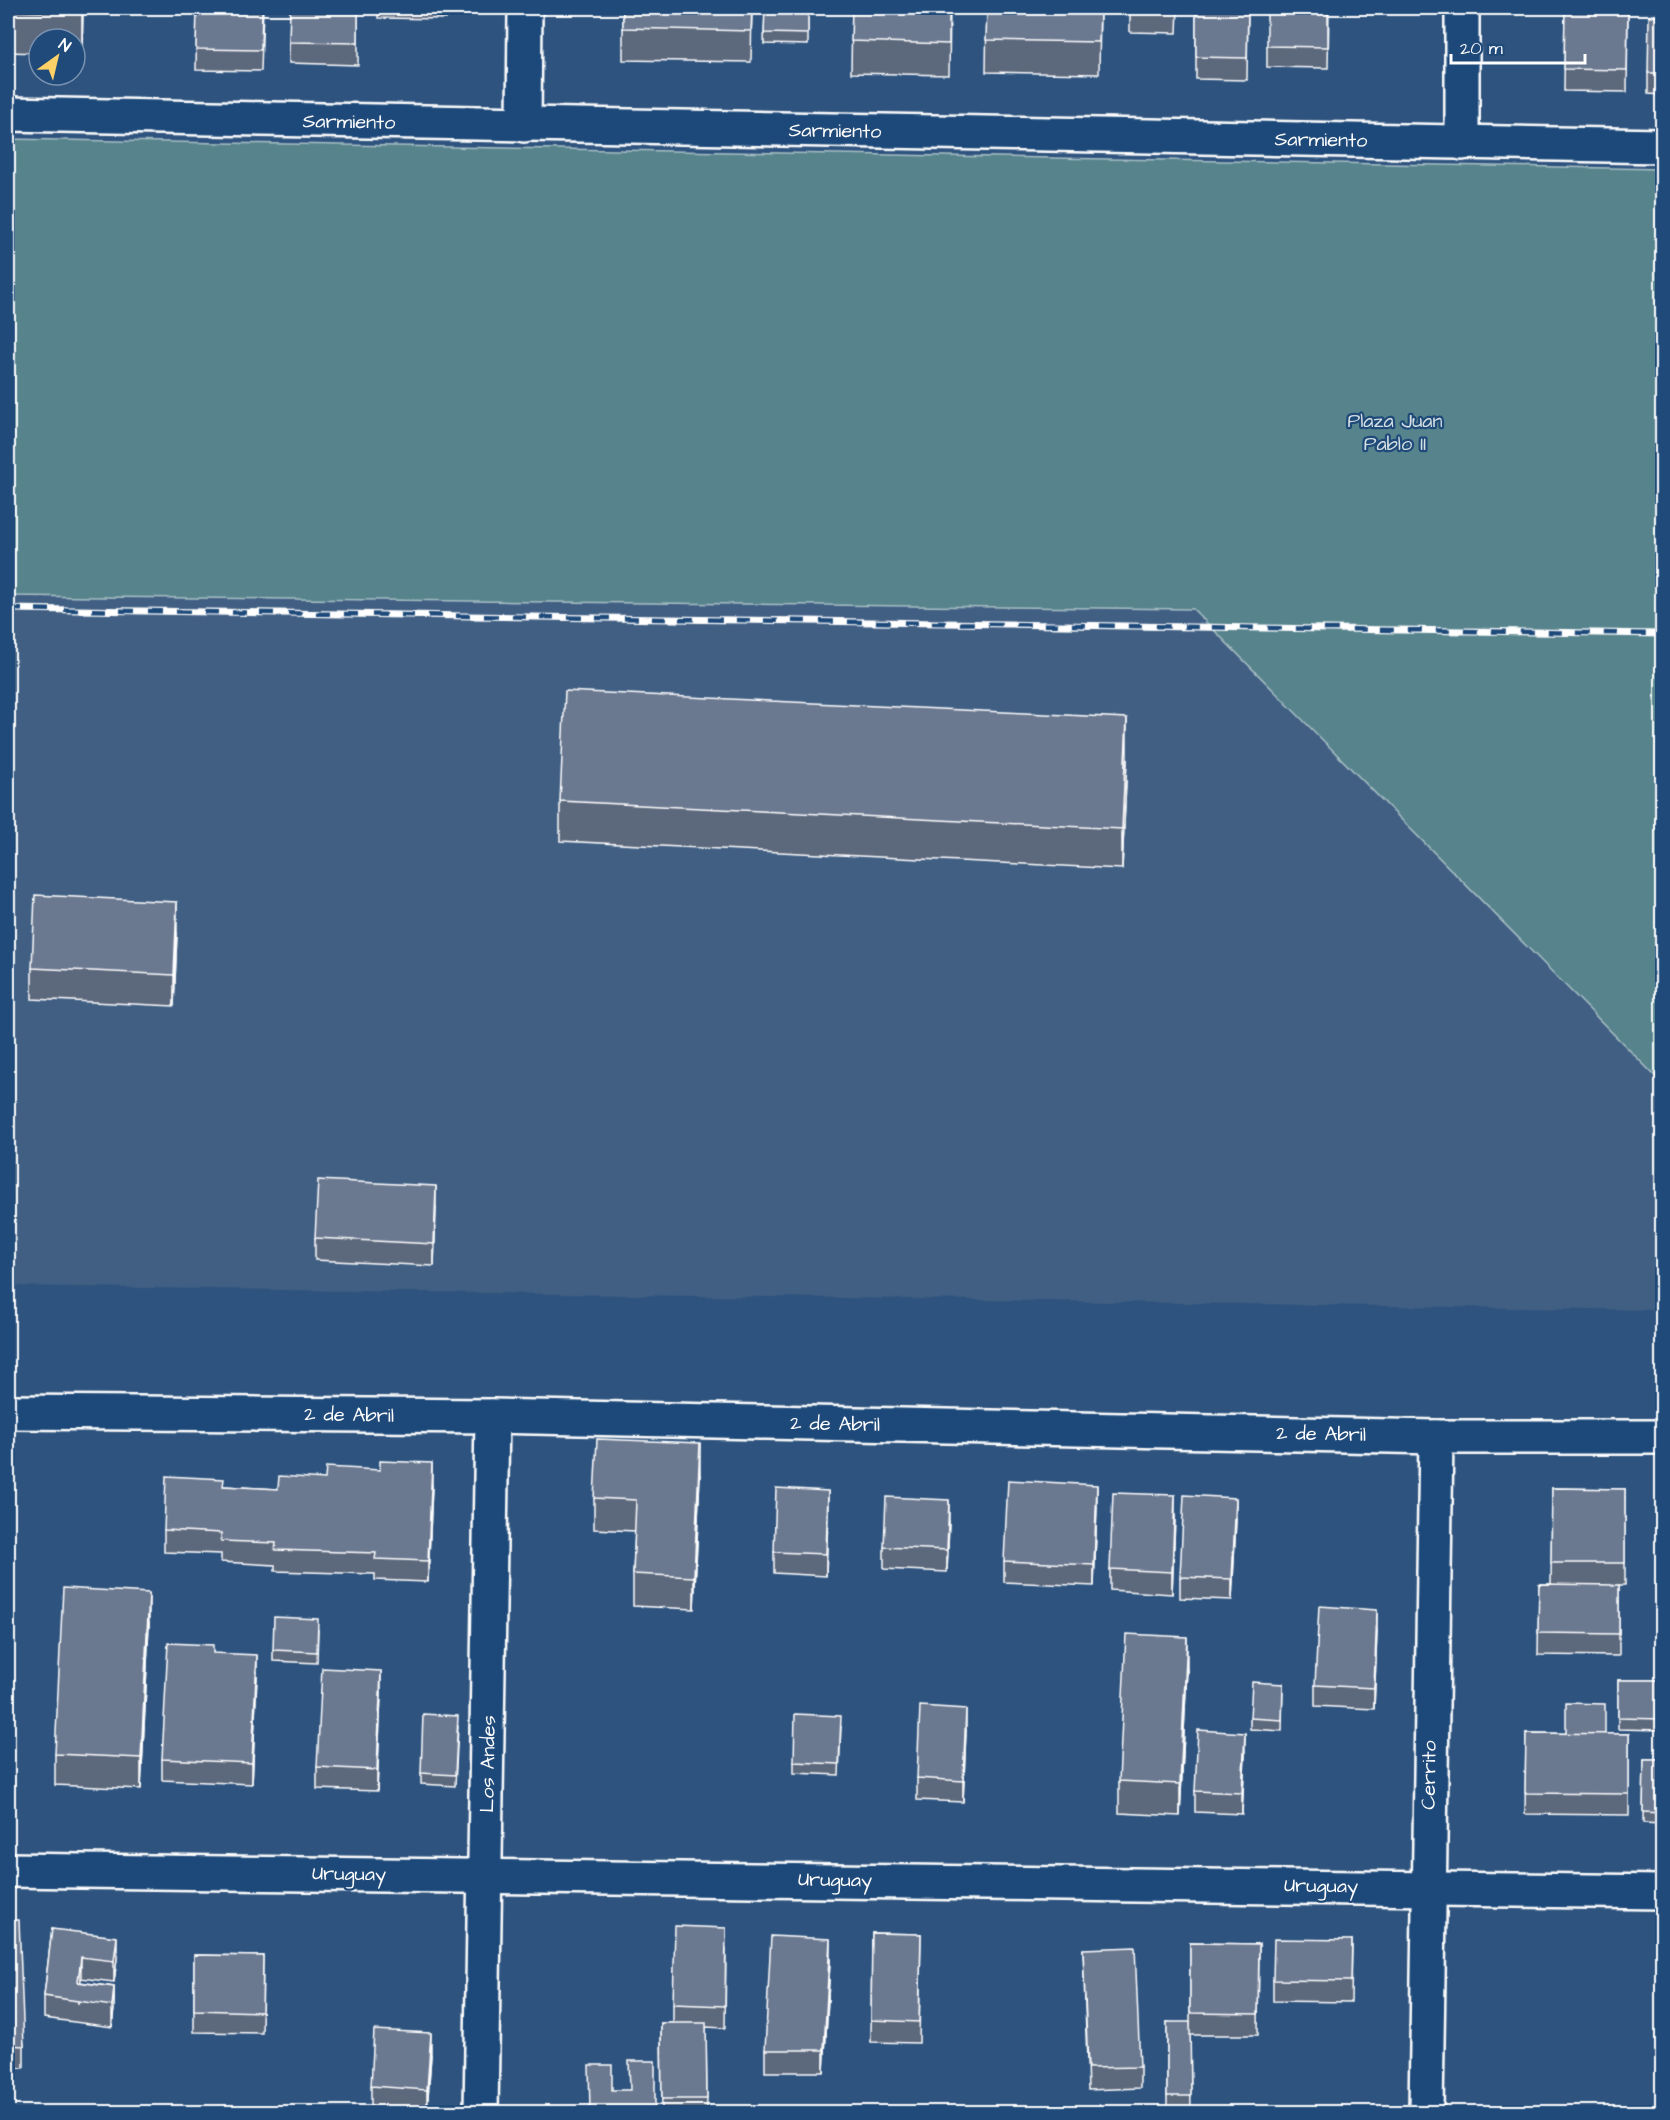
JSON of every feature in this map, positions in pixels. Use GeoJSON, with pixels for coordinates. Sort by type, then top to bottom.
{"type":"FeatureCollection","features":[{"type":"Feature","properties":{"kind":"street"},"geometry":{"type":"LineString","coordinates":[[524,125],[525,8]]}},
{"type":"Feature","properties":{"kind":"street"},"geometry":{"type":"LineString","coordinates":[[1462,8],[1462,143]]}},
{"type":"Feature","properties":{"kind":"street","name":"Sarmiento"},"geometry":{"type":"LineString","coordinates":[[8,114],[1662,146]]}},
{"type":"Feature","properties":{"kind":"street","name":"2 de Abril"},"geometry":{"type":"LineString","coordinates":[[8,1412],[492,1416],[1436,1437],[1662,1437]]}},
{"type":"Feature","properties":{"kind":"street","name":"Los Andes"},"geometry":{"type":"LineString","coordinates":[[481,2112],[492,1416]]}},
{"type":"Feature","properties":{"kind":"street","name":"Cerrito"},"geometry":{"type":"LineString","coordinates":[[1426,2112],[1427,1887],[1436,1437]]}},
{"type":"Feature","properties":{"kind":"street","name":"Uruguay"},"geometry":{"type":"LineString","coordinates":[[8,1870],[1427,1887],[1662,1892]]}},
{"type":"Feature","properties":{"kind":"shaded area"},"geometry":{"type":"Polygon","coordinates":[[[8,596],[1193,609],[1656,1077],[1662,1077],[1662,1310],[8,1286],[8,596]]]}},
{"type":"Feature","properties":{"kind":"green space","name":"Plaza Juan Pablo II"},"geometry":{"type":"Polygon","coordinates":[[[8,139],[1662,169],[1662,1077],[1656,1077],[1193,609],[8,596],[8,139]]]}},
{"type":"Feature","properties":{"kind":"building"},"geometry":{"type":"Polygon","coordinates":[[[8,8],[82,8],[82,13],[8,11],[8,8]]]}},
{"type":"Feature","properties":{"kind":"building"},"geometry":{"type":"Polygon","coordinates":[[[197,8],[262,8],[261,50],[196,49],[197,8]]]}},
{"type":"Feature","properties":{"kind":"building"},"geometry":{"type":"Polygon","coordinates":[[[290,8],[358,8],[358,43],[289,42],[290,8]]]}},
{"type":"Feature","properties":{"kind":"building"},"geometry":{"type":"Polygon","coordinates":[[[623,8],[752,8],[751,31],[623,28],[623,8]]]}},
{"type":"Feature","properties":{"kind":"building"},"geometry":{"type":"Polygon","coordinates":[[[765,8],[808,8],[808,34],[764,33],[765,8]]]}},
{"type":"Feature","properties":{"kind":"building"},"geometry":{"type":"Polygon","coordinates":[[[852,8],[949,8],[949,44],[851,41],[852,8]]]}},
{"type":"Feature","properties":{"kind":"building"},"geometry":{"type":"Polygon","coordinates":[[[987,8],[1100,8],[1099,42],[986,40],[987,8]]]}},
{"type":"Feature","properties":{"kind":"building"},"geometry":{"type":"Polygon","coordinates":[[[1130,8],[1178,8],[1177,11],[1130,10],[1130,8]]]}},
{"type":"Feature","properties":{"kind":"building"},"geometry":{"type":"Polygon","coordinates":[[[1196,8],[1248,8],[1247,58],[1196,57],[1196,8]]]}},
{"type":"Feature","properties":{"kind":"building"},"geometry":{"type":"Polygon","coordinates":[[[1267,8],[1328,8],[1328,47],[1267,46],[1267,8]]]}},
{"type":"Feature","properties":{"kind":"building"},"geometry":{"type":"Polygon","coordinates":[[[1565,8],[1628,8],[1627,70],[1564,69],[1565,8]]]}},
{"type":"Feature","properties":{"kind":"building"},"geometry":{"type":"Polygon","coordinates":[[[1649,16],[1662,16],[1662,73],[1648,73],[1649,16]]]}},
{"type":"Feature","properties":{"kind":"building"},"geometry":{"type":"Polygon","coordinates":[[[565,691],[1127,718],[1122,829],[560,801],[565,691]]]}},
{"type":"Feature","properties":{"kind":"building"},"geometry":{"type":"Polygon","coordinates":[[[35,895],[177,902],[174,975],[32,968],[35,895]]]}},
{"type":"Feature","properties":{"kind":"building"},"geometry":{"type":"Polygon","coordinates":[[[318,1180],[436,1186],[434,1244],[315,1238],[318,1180]]]}},
{"type":"Feature","properties":{"kind":"building"},"geometry":{"type":"Polygon","coordinates":[[[8,1431],[13,1431],[8,1528],[8,1431]]]}},
{"type":"Feature","properties":{"kind":"building"},"geometry":{"type":"Polygon","coordinates":[[[597,1439],[700,1443],[694,1577],[633,1574],[636,1500],[594,1498],[597,1439]]]}},
{"type":"Feature","properties":{"kind":"building"},"geometry":{"type":"Polygon","coordinates":[[[380,1461],[432,1463],[428,1561],[375,1559],[376,1553],[275,1550],[276,1543],[221,1541],[221,1533],[164,1530],[166,1476],[224,1479],[223,1486],[278,1489],[279,1476],[325,1479],[326,1467],[380,1470],[380,1461]]]}},
{"type":"Feature","properties":{"kind":"building"},"geometry":{"type":"Polygon","coordinates":[[[1008,1480],[1097,1485],[1094,1565],[1004,1561],[1008,1480]]]}},
{"type":"Feature","properties":{"kind":"building"},"geometry":{"type":"Polygon","coordinates":[[[776,1488],[828,1491],[826,1554],[774,1552],[776,1488]]]}},
{"type":"Feature","properties":{"kind":"building"},"geometry":{"type":"Polygon","coordinates":[[[1552,1488],[1625,1489],[1625,1563],[1551,1563],[1552,1488]]]}},
{"type":"Feature","properties":{"kind":"building"},"geometry":{"type":"Polygon","coordinates":[[[1113,1493],[1175,1495],[1172,1572],[1110,1569],[1113,1493]]]}},
{"type":"Feature","properties":{"kind":"building"},"geometry":{"type":"Polygon","coordinates":[[[1184,1495],[1236,1498],[1232,1579],[1180,1577],[1184,1495]]]}},
{"type":"Feature","properties":{"kind":"building"},"geometry":{"type":"Polygon","coordinates":[[[886,1497],[949,1500],[947,1550],[884,1547],[886,1497]]]}},
{"type":"Feature","properties":{"kind":"building"},"geometry":{"type":"Polygon","coordinates":[[[1539,1584],[1619,1585],[1619,1634],[1538,1633],[1539,1584]]]}},
{"type":"Feature","properties":{"kind":"building"},"geometry":{"type":"Polygon","coordinates":[[[63,1588],[149,1593],[141,1758],[55,1754],[63,1588]]]}},
{"type":"Feature","properties":{"kind":"building"},"geometry":{"type":"Polygon","coordinates":[[[1319,1606],[1377,1610],[1374,1688],[1315,1685],[1319,1606]]]}},
{"type":"Feature","properties":{"kind":"building"},"geometry":{"type":"Polygon","coordinates":[[[274,1617],[318,1619],[317,1652],[273,1650],[274,1617]]]}},
{"type":"Feature","properties":{"kind":"building"},"geometry":{"type":"Polygon","coordinates":[[[1126,1634],[1187,1637],[1180,1784],[1119,1781],[1126,1634]]]}},
{"type":"Feature","properties":{"kind":"building"},"geometry":{"type":"Polygon","coordinates":[[[168,1643],[213,1645],[213,1653],[257,1655],[252,1763],[162,1759],[168,1643]]]}},
{"type":"Feature","properties":{"kind":"building"},"geometry":{"type":"Polygon","coordinates":[[[322,1668],[381,1671],[377,1770],[317,1767],[322,1668]]]}},
{"type":"Feature","properties":{"kind":"building"},"geometry":{"type":"Polygon","coordinates":[[[1618,1680],[1662,1680],[1662,1719],[1618,1718],[1618,1680]]]}},
{"type":"Feature","properties":{"kind":"building"},"geometry":{"type":"Polygon","coordinates":[[[1252,1682],[1283,1684],[1282,1720],[1250,1718],[1252,1682]]]}},
{"type":"Feature","properties":{"kind":"building"},"geometry":{"type":"Polygon","coordinates":[[[1566,1703],[1605,1704],[1605,1734],[1566,1734],[1566,1703]]]}},
{"type":"Feature","properties":{"kind":"building"},"geometry":{"type":"Polygon","coordinates":[[[920,1706],[966,1709],[963,1781],[917,1778],[920,1706]]]}},
{"type":"Feature","properties":{"kind":"building"},"geometry":{"type":"Polygon","coordinates":[[[423,1714],[458,1716],[455,1775],[421,1773],[423,1714]]]}},
{"type":"Feature","properties":{"kind":"building"},"geometry":{"type":"Polygon","coordinates":[[[795,1714],[841,1716],[839,1764],[794,1762],[795,1714]]]}},
{"type":"Feature","properties":{"kind":"building"},"geometry":{"type":"Polygon","coordinates":[[[1198,1730],[1245,1733],[1242,1793],[1195,1791],[1198,1730]]]}},
{"type":"Feature","properties":{"kind":"building"},"geometry":{"type":"Polygon","coordinates":[[[1526,1733],[1629,1734],[1629,1794],[1525,1793],[1526,1733]]]}},
{"type":"Feature","properties":{"kind":"building"},"geometry":{"type":"Polygon","coordinates":[[[1644,1759],[1662,1759],[1662,1813],[1643,1812],[1644,1759]]]}},
{"type":"Feature","properties":{"kind":"building"},"geometry":{"type":"Polygon","coordinates":[[[8,1920],[19,1920],[24,2046],[8,2045],[8,1920]]]}},
{"type":"Feature","properties":{"kind":"building"},"geometry":{"type":"Polygon","coordinates":[[[675,1926],[726,1928],[725,2006],[673,2004],[675,1926]]]}},
{"type":"Feature","properties":{"kind":"building"},"geometry":{"type":"Polygon","coordinates":[[[52,1929],[117,1937],[114,1961],[81,1957],[78,1982],[114,1987],[112,2006],[44,1996],[52,1929]]]}},
{"type":"Feature","properties":{"kind":"building"},"geometry":{"type":"Polygon","coordinates":[[[872,1933],[921,1934],[919,2022],[871,2020],[872,1933]]]}},
{"type":"Feature","properties":{"kind":"building"},"geometry":{"type":"Polygon","coordinates":[[[771,1936],[830,1939],[824,2050],[765,2050],[771,1936]]]}},
{"type":"Feature","properties":{"kind":"building"},"geometry":{"type":"Polygon","coordinates":[[[1274,1939],[1352,1940],[1351,1981],[1273,1980],[1274,1939]]]}},
{"type":"Feature","properties":{"kind":"building"},"geometry":{"type":"Polygon","coordinates":[[[1190,1943],[1259,1944],[1258,2014],[1190,2013],[1190,1943]]]}},
{"type":"Feature","properties":{"kind":"building"},"geometry":{"type":"Polygon","coordinates":[[[1135,1947],[1140,2067],[1088,2068],[1083,1949],[1135,1947]]]}},
{"type":"Feature","properties":{"kind":"building"},"geometry":{"type":"Polygon","coordinates":[[[194,1955],[263,1956],[262,2012],[194,2010],[194,1955]]]}},
{"type":"Feature","properties":{"kind":"building"},"geometry":{"type":"Polygon","coordinates":[[[1167,2022],[1190,2022],[1191,2096],[1167,2096],[1167,2022]]]}},
{"type":"Feature","properties":{"kind":"building"},"geometry":{"type":"Polygon","coordinates":[[[661,2023],[706,2023],[707,2099],[662,2099],[661,2023]]]}},
{"type":"Feature","properties":{"kind":"building"},"geometry":{"type":"Polygon","coordinates":[[[374,2030],[431,2033],[427,2090],[371,2086],[374,2030]]]}},
{"type":"Feature","properties":{"kind":"building"},"geometry":{"type":"Polygon","coordinates":[[[629,2061],[655,2061],[655,2112],[590,2112],[589,2065],[612,2065],[612,2090],[630,2090],[629,2061]]]}},
{"type":"Feature","properties":{"kind":"building"},"geometry":{"type":"Polygon","coordinates":[[[1653,2105],[1662,2105],[1662,2112],[1653,2112],[1653,2105]]]}},
{"type":"Feature","properties":{"kind":"building"},"geometry":{"type":"Polygon","coordinates":[[[747,2111],[747,2112],[693,2112],[747,2111]]]}},
{"type":"Feature","properties":{"kind":"railway"},"geometry":{"type":"LineString","coordinates":[[8,609],[1662,634]]}}]}
